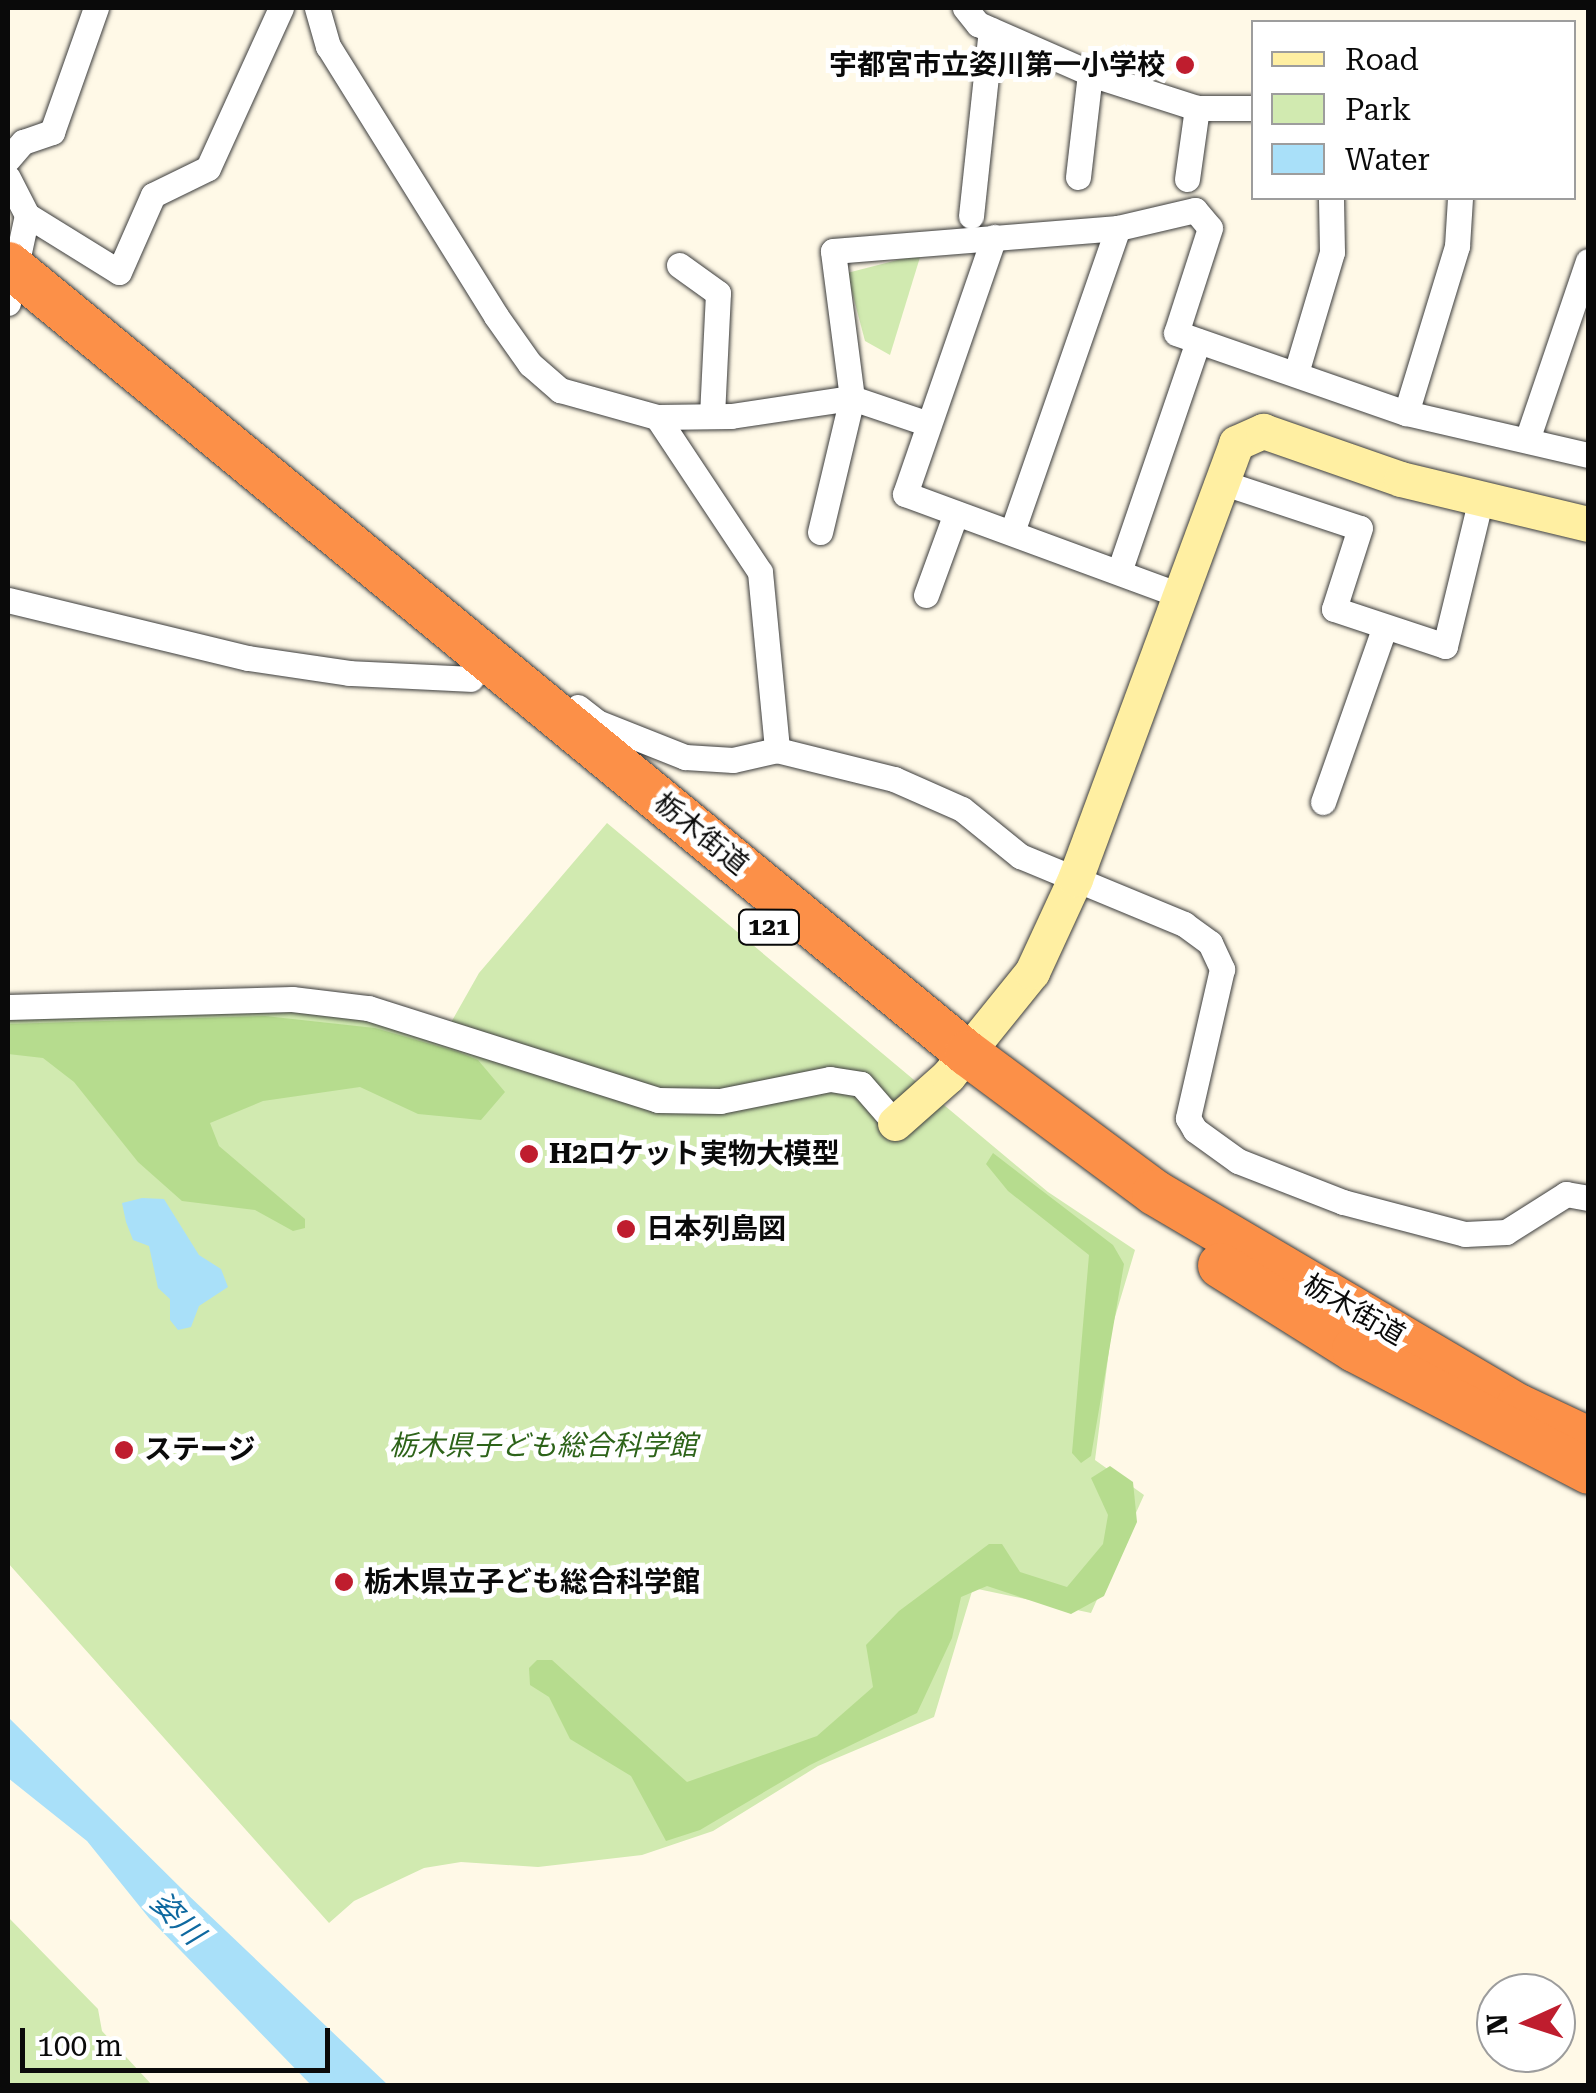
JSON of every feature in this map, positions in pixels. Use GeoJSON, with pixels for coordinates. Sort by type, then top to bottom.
{"type":"FeatureCollection","features":[{"type":"Feature","properties":{"kind":"highway","name":"栃木街道"},"geometry":{"type":"LineString","coordinates":[[10,287],[471,678],[958,1065],[1154,1192],[1518,1406],[1588,1439]]}},
{"type":"Feature","properties":{"kind":"highway","name":"栃木街道"},"geometry":{"type":"LineString","coordinates":[[10,287],[1126,1206],[1338,1339],[1588,1471]]}},
{"type":"Feature","properties":{"kind":"street"},"geometry":{"type":"LineString","coordinates":[[8,159],[23,142],[52,132],[96,8]]}},
{"type":"Feature","properties":{"kind":"street"},"geometry":{"type":"LineString","coordinates":[[8,178],[27,215],[119,272],[154,194],[208,168],[281,8]]}},
{"type":"Feature","properties":{"kind":"street"},"geometry":{"type":"LineString","coordinates":[[317,8],[328,46],[530,364],[560,390],[589,403],[657,417],[712,416],[852,398],[930,424]]}},
{"type":"Feature","properties":{"kind":"street"},"geometry":{"type":"LineString","coordinates":[[965,8],[991,30],[1090,73],[1197,108],[1251,108]]}},
{"type":"Feature","properties":{"kind":"street"},"geometry":{"type":"LineString","coordinates":[[971,216],[991,30]]}},
{"type":"Feature","properties":{"kind":"street"},"geometry":{"type":"LineString","coordinates":[[1078,177],[1090,73]]}},
{"type":"Feature","properties":{"kind":"street"},"geometry":{"type":"LineString","coordinates":[[1187,179],[1197,108]]}},
{"type":"Feature","properties":{"kind":"street"},"geometry":{"type":"LineString","coordinates":[[1296,373],[1332,252],[1332,200]]}},
{"type":"Feature","properties":{"kind":"street"},"geometry":{"type":"LineString","coordinates":[[1406,413],[1457,246],[1460,200]]}},
{"type":"Feature","properties":{"kind":"street"},"geometry":{"type":"LineString","coordinates":[[820,532],[852,398],[833,251],[1118,228],[1195,210],[1210,228],[1176,333],[1406,413],[1588,454]]}},
{"type":"Feature","properties":{"kind":"street"},"geometry":{"type":"LineString","coordinates":[[10,287],[27,215]]}},
{"type":"Feature","properties":{"kind":"street"},"geometry":{"type":"LineString","coordinates":[[1012,532],[1118,228]]}},
{"type":"Feature","properties":{"kind":"street"},"geometry":{"type":"LineString","coordinates":[[994,237],[905,494],[1120,568],[1180,594]]}},
{"type":"Feature","properties":{"kind":"street"},"geometry":{"type":"LineString","coordinates":[[1527,440],[1588,261]]}},
{"type":"Feature","properties":{"kind":"street"},"geometry":{"type":"LineString","coordinates":[[679,265],[718,293],[712,416]]}},
{"type":"Feature","properties":{"kind":"street"},"geometry":{"type":"LineString","coordinates":[[1120,568],[1198,342]]}},
{"type":"Feature","properties":{"kind":"street"},"geometry":{"type":"LineString","coordinates":[[657,417],[760,572],[777,750]]}},
{"type":"Feature","properties":{"kind":"street"},"geometry":{"type":"LineString","coordinates":[[8,1007],[292,999],[368,1008],[658,1100],[720,1101],[830,1079],[860,1084],[895,1123],[958,1065],[1032,972],[1075,879],[1236,443],[1263,431],[1480,502],[1588,524]]}},
{"type":"Feature","properties":{"kind":"street"},"geometry":{"type":"LineString","coordinates":[[1222,482],[1360,528],[1334,609],[1384,629],[1446,646],[1480,502]]}},
{"type":"Feature","properties":{"kind":"street"},"geometry":{"type":"LineString","coordinates":[[926,595],[956,512]]}},
{"type":"Feature","properties":{"kind":"street"},"geometry":{"type":"LineString","coordinates":[[8,600],[248,658],[349,673],[471,678]]}},
{"type":"Feature","properties":{"kind":"street"},"geometry":{"type":"LineString","coordinates":[[1323,802],[1384,629]]}},
{"type":"Feature","properties":{"kind":"street"},"geometry":{"type":"LineString","coordinates":[[563,696],[597,722],[685,756],[733,760],[777,750],[894,779],[962,809],[1020,856],[1184,924],[1210,943],[1222,970],[1219,1002],[1188,1118],[1195,1130],[1238,1161],[1342,1202],[1465,1234],[1506,1232],[1566,1194],[1588,1198]]}},
{"type":"Feature","properties":{"kind":"green space"},"geometry":{"type":"Polygon","coordinates":[[[921,254],[890,355],[865,341],[847,273],[921,254]]]}},
{"type":"Feature","properties":{"kind":"green space","name":"栃木県子ども総合科学館"},"geometry":{"type":"Polygon","coordinates":[[[607,823],[1048,1192],[1135,1250],[1112,1327],[1095,1460],[1144,1495],[1091,1613],[973,1588],[934,1717],[818,1766],[713,1831],[642,1855],[538,1867],[461,1862],[424,1868],[354,1901],[329,1923],[8,1563],[8,1014],[293,1010],[366,1020],[440,1042],[479,973],[607,823]]]}},
{"type":"Feature","properties":{"kind":"green space"},"geometry":{"type":"Polygon","coordinates":[[[265,1016],[375,1028],[458,1052],[478,1060],[505,1092],[481,1120],[418,1114],[360,1087],[263,1101],[210,1123],[219,1146],[305,1219],[305,1228],[293,1231],[255,1210],[182,1201],[138,1162],[74,1082],[43,1058],[8,1054],[8,1024],[265,1016]]]}},
{"type":"Feature","properties":{"kind":"green space"},"geometry":{"type":"Polygon","coordinates":[[[993,1153],[1113,1245],[1124,1264],[1091,1456],[1081,1463],[1072,1453],[1089,1255],[1008,1191],[986,1164],[993,1153]]]}},
{"type":"Feature","properties":{"kind":"green space"},"geometry":{"type":"Polygon","coordinates":[[[1110,1466],[1133,1482],[1137,1522],[1104,1596],[1071,1614],[987,1586],[961,1597],[952,1638],[917,1713],[810,1765],[700,1830],[666,1841],[631,1776],[570,1739],[549,1697],[530,1685],[529,1668],[537,1660],[552,1660],[687,1782],[817,1736],[873,1687],[866,1645],[899,1611],[989,1544],[1002,1544],[1020,1572],[1067,1587],[1103,1544],[1108,1515],[1091,1478],[1110,1466]]]}},
{"type":"Feature","properties":{"kind":"green space"},"geometry":{"type":"Polygon","coordinates":[[[8,1917],[98,2009],[102,2031],[152,2085],[8,2085],[8,1917]]]}},
{"type":"Feature","properties":{"kind":"water"},"geometry":{"type":"Polygon","coordinates":[[[142,1198],[164,1199],[199,1255],[221,1269],[228,1287],[199,1306],[191,1327],[178,1330],[170,1320],[170,1299],[158,1288],[149,1246],[133,1240],[126,1222],[122,1203],[142,1198]]]}},
{"type":"Feature","properties":{"kind":"water","name":"姿川"},"geometry":{"type":"Polygon","coordinates":[[[8,1717],[388,2085],[311,2085],[149,1918],[87,1841],[8,1778],[8,1717]]]}},
{"type":"Feature","properties":{"kind":"place","name":"宇都宮市立姿川第一小学校"},"geometry":{"type":"Point","coordinates":[1185,65]}},
{"type":"Feature","properties":{"kind":"place","name":"H2ロケット実物大模型"},"geometry":{"type":"Point","coordinates":[529,1154]}},
{"type":"Feature","properties":{"kind":"place","name":"日本列島図"},"geometry":{"type":"Point","coordinates":[626,1229]}},
{"type":"Feature","properties":{"kind":"place","name":"ステージ"},"geometry":{"type":"Point","coordinates":[124,1450]}},
{"type":"Feature","properties":{"kind":"place","name":"栃木県立子ども総合科学館"},"geometry":{"type":"Point","coordinates":[344,1582]}}]}
